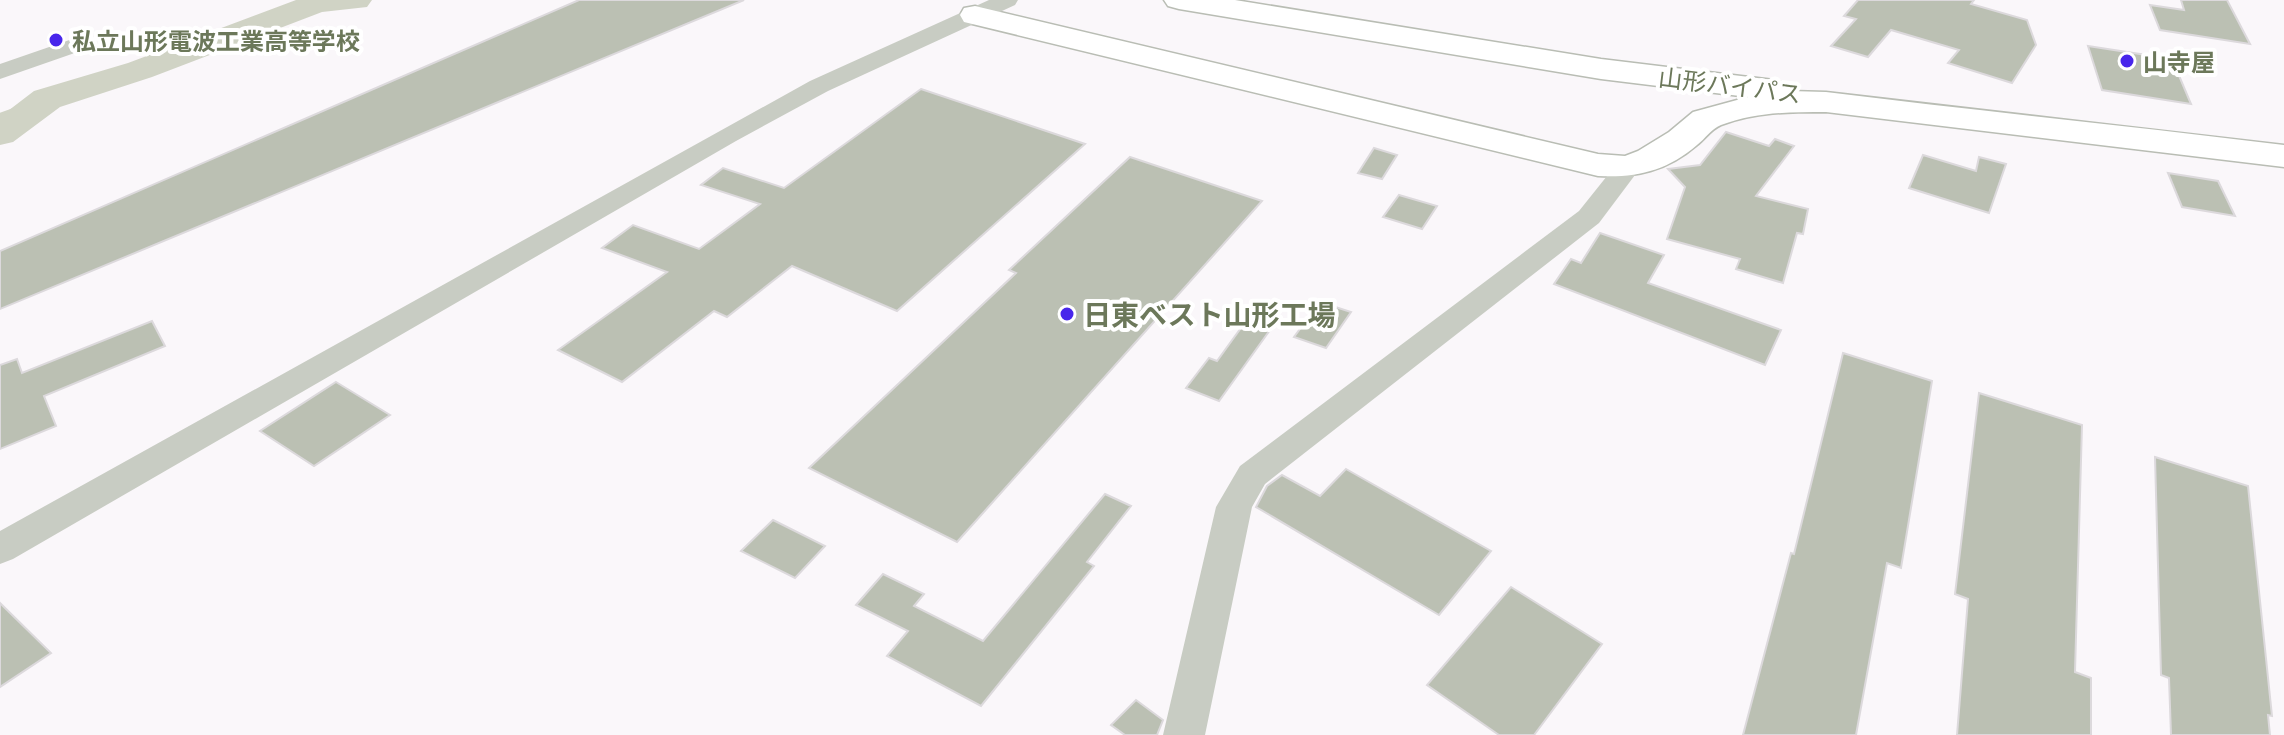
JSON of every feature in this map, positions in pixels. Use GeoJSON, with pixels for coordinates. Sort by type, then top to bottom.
{"type":"FeatureCollection","features":[{"type":"Feature","properties":{"kind":"highway","name":"山形バイパス"},"geometry":{"type":"LineString","coordinates":[[1179,0],[1601,69],[2284,156]]}},
{"type":"Feature","properties":{"kind":"highway","name":"山形バイパス"},"geometry":{"type":"LineString","coordinates":[[1247,0],[1725,72],[2284,139]]}},
{"type":"Feature","properties":{"kind":"highway"},"geometry":{"type":"LineString","coordinates":[[975,15],[1598,165],[1628,167],[1651,159],[1682,140],[1705,119],[1771,101],[1798,101],[2041,129],[2127,135]]}},
{"type":"Feature","properties":{"kind":"highway"},"geometry":{"type":"LineString","coordinates":[[1485,51],[1555,68],[1662,83],[1695,91],[1709,101],[1705,119]]}},
{"type":"Feature","properties":{"kind":"street"},"geometry":{"type":"LineString","coordinates":[[0,549],[740,129],[860,67],[1007,0]]}},
{"type":"Feature","properties":{"kind":"street"},"geometry":{"type":"LineString","coordinates":[[0,72],[81,43]]}},
{"type":"Feature","properties":{"kind":"street"},"geometry":{"type":"LineString","coordinates":[[1184,735],[1234,507],[1252,475],[1589,217],[1628,167]]}},
{"type":"Feature","properties":{"kind":"building"},"geometry":{"type":"Polygon","coordinates":[[[579,0],[744,0],[0,309],[0,251],[579,0]]]}},
{"type":"Feature","properties":{"kind":"building"},"geometry":{"type":"Polygon","coordinates":[[[1858,0],[1974,0],[1971,4],[2027,20],[2036,45],[2012,83],[1948,63],[1959,50],[1891,30],[1868,57],[1831,46],[1856,19],[1844,16],[1858,0]]]}},
{"type":"Feature","properties":{"kind":"building"},"geometry":{"type":"Polygon","coordinates":[[[2181,0],[2227,0],[2250,44],[2160,30],[2150,5],[2184,10],[2181,0]]]}},
{"type":"Feature","properties":{"kind":"building"},"geometry":{"type":"Polygon","coordinates":[[[2088,46],[2172,59],[2191,104],[2102,90],[2088,46]]]}},
{"type":"Feature","properties":{"kind":"building"},"geometry":{"type":"Polygon","coordinates":[[[921,89],[1085,144],[897,311],[792,266],[727,317],[714,311],[622,382],[558,350],[667,272],[602,248],[633,225],[699,249],[760,204],[701,185],[723,168],[784,188],[921,89]]]}},
{"type":"Feature","properties":{"kind":"building"},"geometry":{"type":"Polygon","coordinates":[[[1726,132],[1769,146],[1775,139],[1794,146],[1756,196],[1808,209],[1803,234],[1797,233],[1783,283],[1736,269],[1740,259],[1667,239],[1685,187],[1668,169],[1700,165],[1726,132]]]}},
{"type":"Feature","properties":{"kind":"building"},"geometry":{"type":"Polygon","coordinates":[[[1374,148],[1397,155],[1382,179],[1358,173],[1374,148]]]}},
{"type":"Feature","properties":{"kind":"building"},"geometry":{"type":"Polygon","coordinates":[[[1923,155],[1976,171],[1979,157],[2006,164],[1989,213],[1909,188],[1923,155]]]}},
{"type":"Feature","properties":{"kind":"building"},"geometry":{"type":"Polygon","coordinates":[[[1130,157],[1262,201],[957,542],[809,468],[1016,273],[1009,270],[1130,157]]]}},
{"type":"Feature","properties":{"kind":"building"},"geometry":{"type":"Polygon","coordinates":[[[2168,173],[2218,181],[2235,216],[2182,207],[2168,173]]]}},
{"type":"Feature","properties":{"kind":"building"},"geometry":{"type":"Polygon","coordinates":[[[1399,195],[1437,206],[1422,229],[1383,217],[1399,195]]]}},
{"type":"Feature","properties":{"kind":"building"},"geometry":{"type":"Polygon","coordinates":[[[1600,233],[1664,255],[1648,283],[1781,330],[1765,365],[1554,284],[1571,259],[1581,263],[1600,233]]]}},
{"type":"Feature","properties":{"kind":"building"},"geometry":{"type":"Polygon","coordinates":[[[1320,302],[1351,312],[1326,348],[1294,337],[1320,302]]]}},
{"type":"Feature","properties":{"kind":"building"},"geometry":{"type":"Polygon","coordinates":[[[152,321],[165,346],[44,396],[56,426],[0,449],[0,365],[17,359],[22,373],[152,321]]]}},
{"type":"Feature","properties":{"kind":"building"},"geometry":{"type":"Polygon","coordinates":[[[1246,321],[1270,330],[1219,401],[1186,388],[1209,358],[1217,361],[1246,321]]]}},
{"type":"Feature","properties":{"kind":"building"},"geometry":{"type":"Polygon","coordinates":[[[1843,353],[1932,381],[1901,568],[1887,563],[1856,735],[1743,735],[1791,553],[1794,554],[1843,353]]]}},
{"type":"Feature","properties":{"kind":"building"},"geometry":{"type":"Polygon","coordinates":[[[336,382],[390,415],[314,466],[260,431],[336,382]]]}},
{"type":"Feature","properties":{"kind":"building"},"geometry":{"type":"Polygon","coordinates":[[[1979,393],[2082,425],[2075,672],[2091,678],[2091,735],[1957,735],[1968,599],[1955,594],[1979,393]]]}},
{"type":"Feature","properties":{"kind":"building"},"geometry":{"type":"Polygon","coordinates":[[[2155,457],[2248,486],[2272,716],[2268,715],[2270,735],[2171,735],[2169,678],[2161,675],[2155,457]]]}},
{"type":"Feature","properties":{"kind":"building"},"geometry":{"type":"Polygon","coordinates":[[[1346,469],[1491,551],[1439,615],[1256,507],[1267,486],[1282,475],[1320,496],[1346,469]]]}},
{"type":"Feature","properties":{"kind":"building"},"geometry":{"type":"Polygon","coordinates":[[[1105,494],[1131,506],[1087,562],[1094,566],[981,706],[887,656],[908,631],[856,605],[883,574],[924,594],[914,606],[983,641],[1105,494]]]}},
{"type":"Feature","properties":{"kind":"building"},"geometry":{"type":"Polygon","coordinates":[[[773,520],[825,546],[795,578],[741,551],[773,520]]]}},
{"type":"Feature","properties":{"kind":"building"},"geometry":{"type":"Polygon","coordinates":[[[1511,587],[1602,644],[1534,735],[1499,735],[1427,685],[1511,587]]]}},
{"type":"Feature","properties":{"kind":"building"},"geometry":{"type":"Polygon","coordinates":[[[0,603],[51,653],[0,687],[0,603]]]}},
{"type":"Feature","properties":{"kind":"building"},"geometry":{"type":"Polygon","coordinates":[[[1136,700],[1163,720],[1157,735],[1125,735],[1111,725],[1136,700]]]}},
{"type":"Feature","properties":{"kind":"waterway"},"geometry":{"type":"LineString","coordinates":[[0,134],[47,99],[140,70],[317,3],[356,0]]}},
{"type":"Feature","properties":{"kind":"waterway"},"geometry":{"type":"LineString","coordinates":[[0,116],[47,99]]}},
{"type":"Feature","properties":{"kind":"place","name":"私立山形電波工業高等学校"},"geometry":{"type":"Point","coordinates":[56,40]}},
{"type":"Feature","properties":{"kind":"place","name":"山寺屋"},"geometry":{"type":"Point","coordinates":[2127,61]}},
{"type":"Feature","properties":{"kind":"place","name":"日東ベスト山形工場"},"geometry":{"type":"Point","coordinates":[1067,314]}}]}
